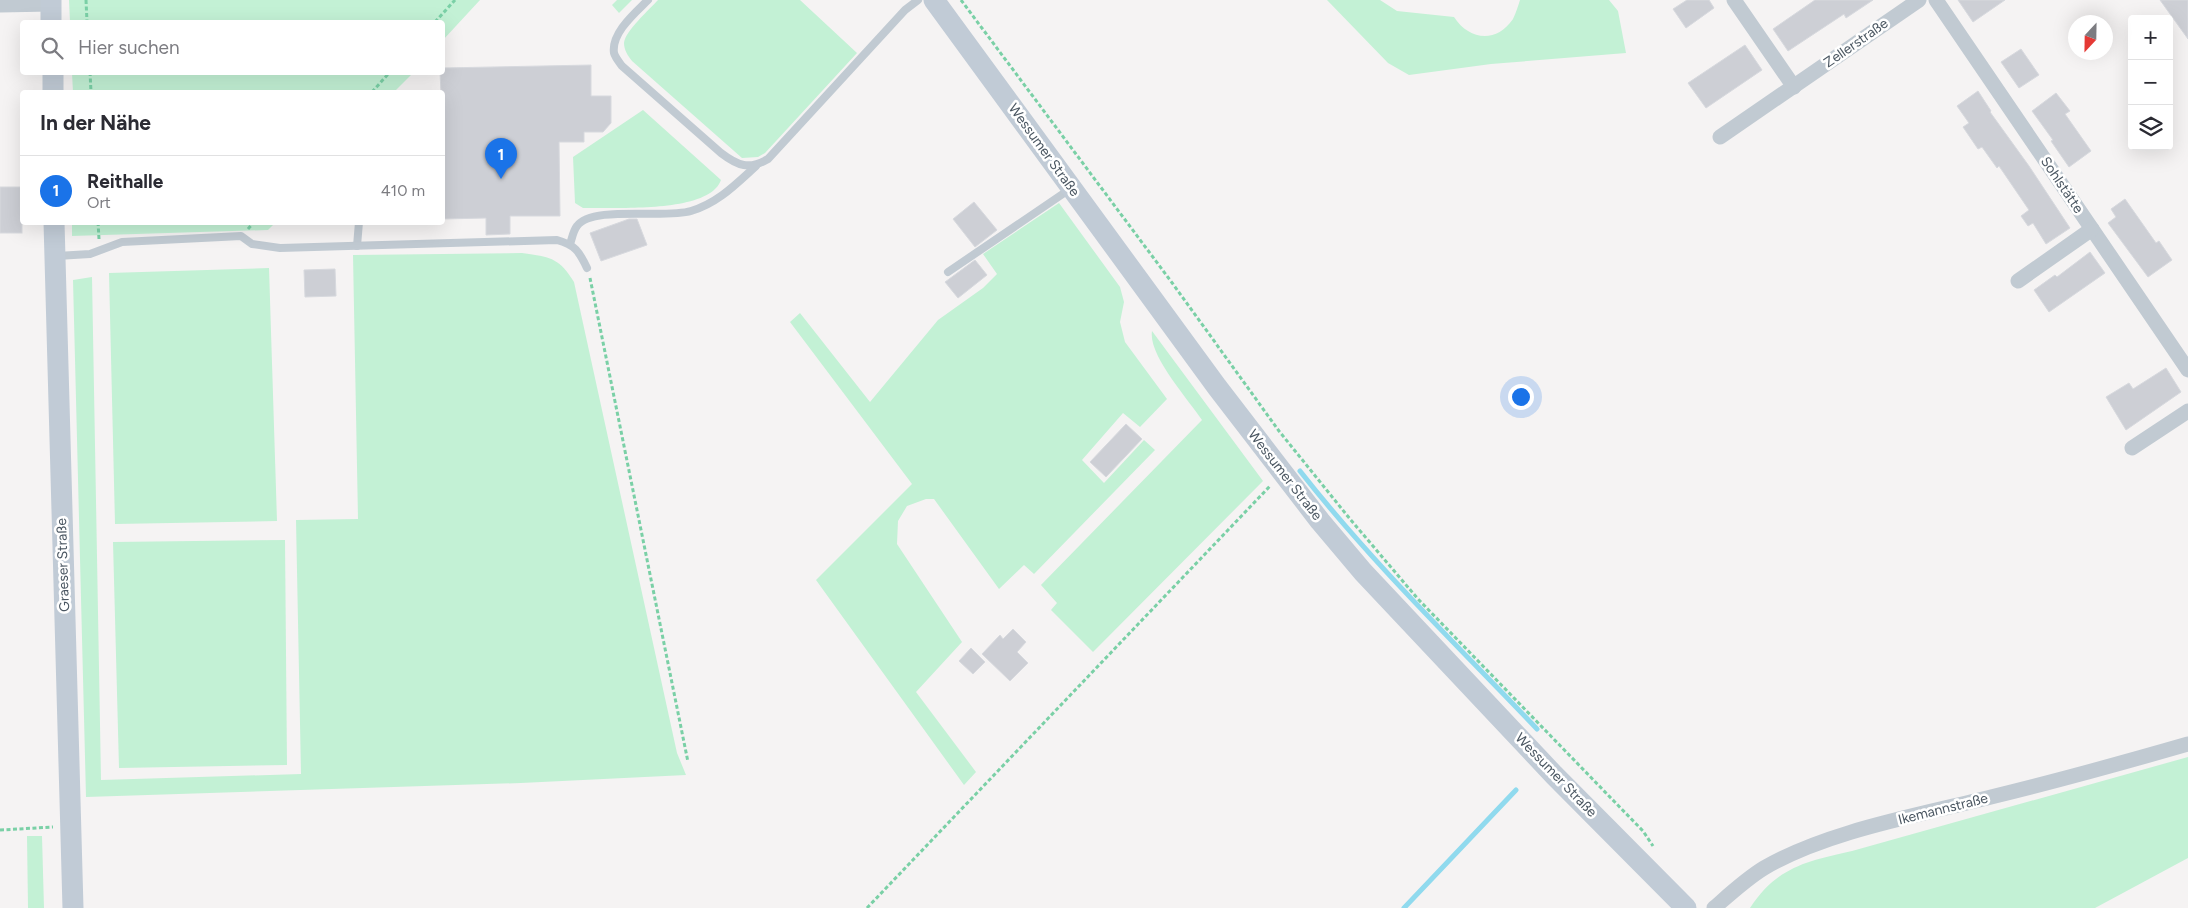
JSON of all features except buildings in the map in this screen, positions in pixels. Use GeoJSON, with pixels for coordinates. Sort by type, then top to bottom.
{"type":"FeatureCollection","features":[{"type":"Feature","properties":{"kind":"main road","name":"Wessumer Straße"},"geometry":{"type":"LineString","coordinates":[[934,0],[1283,474],[1363,572],[1554,774],[1686,908]]}},
{"type":"Feature","properties":{"kind":"main road"},"geometry":{"type":"LineString","coordinates":[[53,75],[53,90]]}},
{"type":"Feature","properties":{"kind":"main road","name":"Graeser Straße"},"geometry":{"type":"LineString","coordinates":[[54,225],[72,908]]}},
{"type":"Feature","properties":{"kind":"street"},"geometry":{"type":"LineString","coordinates":[[1734,0],[1794,87]]}},
{"type":"Feature","properties":{"kind":"street","name":"Zellerstraße"},"geometry":{"type":"LineString","coordinates":[[1720,137],[1919,0]]}},
{"type":"Feature","properties":{"kind":"street","name":"Sohlstätte"},"geometry":{"type":"LineString","coordinates":[[1936,0],[2188,370]]}},
{"type":"Feature","properties":{"kind":"street"},"geometry":{"type":"LineString","coordinates":[[0,5],[51,9]]}},
{"type":"Feature","properties":{"kind":"street"},"geometry":{"type":"LineString","coordinates":[[2018,281],[2092,229]]}},
{"type":"Feature","properties":{"kind":"street"},"geometry":{"type":"LineString","coordinates":[[2132,448],[2188,411]]}},
{"type":"Feature","properties":{"kind":"street","name":"Ikemannstraße"},"geometry":{"type":"LineString","coordinates":[[1714,908],[1736,888],[1764,868],[1801,849],[1886,824],[2063,779],[2188,744]]}},
{"type":"Feature","properties":{"kind":"lane"},"geometry":{"type":"LineString","coordinates":[[648,0],[620,32],[614,44],[614,54],[622,66],[732,161],[745,166],[756,166]]}},
{"type":"Feature","properties":{"kind":"lane"},"geometry":{"type":"LineString","coordinates":[[570,244],[577,226],[589,216],[620,214],[664,215],[690,212],[712,204],[756,166],[768,159],[905,10],[918,0]]}},
{"type":"Feature","properties":{"kind":"lane"},"geometry":{"type":"LineString","coordinates":[[948,272],[1071,188]]}},
{"type":"Feature","properties":{"kind":"lane"},"geometry":{"type":"LineString","coordinates":[[357,246],[359,225]]}},
{"type":"Feature","properties":{"kind":"lane"},"geometry":{"type":"LineString","coordinates":[[55,257],[90,254],[122,242],[241,236],[252,244],[280,248],[557,240],[570,244],[580,254],[587,268]]}},
{"type":"Feature","properties":{"kind":"path"},"geometry":{"type":"LineString","coordinates":[[86,0],[87,20]]}},
{"type":"Feature","properties":{"kind":"path"},"geometry":{"type":"LineString","coordinates":[[437,20],[456,0]]}},
{"type":"Feature","properties":{"kind":"path"},"geometry":{"type":"LineString","coordinates":[[961,0],[1173,284],[1279,431],[1350,519],[1418,599],[1619,806],[1657,851]]}},
{"type":"Feature","properties":{"kind":"path"},"geometry":{"type":"LineString","coordinates":[[90,75],[91,90]]}},
{"type":"Feature","properties":{"kind":"path"},"geometry":{"type":"LineString","coordinates":[[374,90],[387,75]]}},
{"type":"Feature","properties":{"kind":"path"},"geometry":{"type":"LineString","coordinates":[[587,268],[688,762]]}},
{"type":"Feature","properties":{"kind":"path"},"geometry":{"type":"LineString","coordinates":[[867,908],[1283,474]]}},
{"type":"Feature","properties":{"kind":"path"},"geometry":{"type":"LineString","coordinates":[[0,830],[52,827]]}},
{"type":"Feature","properties":{"kind":"green space"},"geometry":{"type":"Polygon","coordinates":[[[69,0],[480,0],[445,38],[445,20],[70,20],[69,0]]]}},
{"type":"Feature","properties":{"kind":"green space"},"geometry":{"type":"Polygon","coordinates":[[[617,0],[632,0],[619,13],[612,5],[617,0]]]}},
{"type":"Feature","properties":{"kind":"green space"},"geometry":{"type":"Polygon","coordinates":[[[658,0],[800,0],[857,53],[765,153],[758,157],[742,158],[632,61],[626,53],[625,38],[638,20],[658,0]]]}},
{"type":"Feature","properties":{"kind":"green space"},"geometry":{"type":"Polygon","coordinates":[[[1327,0],[1380,0],[1397,11],[1454,17],[1467,31],[1483,36],[1499,32],[1506,27],[1513,19],[1520,0],[1609,0],[1618,11],[1626,53],[1491,64],[1409,75],[1388,63],[1327,0]]]}},
{"type":"Feature","properties":{"kind":"green space"},"geometry":{"type":"Polygon","coordinates":[[[72,75],[411,75],[396,90],[73,90],[72,75]]]}},
{"type":"Feature","properties":{"kind":"green space"},"geometry":{"type":"Polygon","coordinates":[[[643,110],[721,180],[713,191],[699,199],[680,204],[637,208],[583,208],[575,203],[573,157],[643,110]]]}},
{"type":"Feature","properties":{"kind":"green space"},"geometry":{"type":"Polygon","coordinates":[[[1059,203],[1120,287],[1124,302],[1120,322],[1125,342],[1167,399],[1140,427],[1123,413],[1082,460],[1104,483],[1144,440],[1155,450],[1034,574],[1024,565],[999,589],[934,499],[926,499],[907,506],[898,521],[897,544],[962,642],[916,692],[976,772],[964,785],[816,580],[912,484],[790,322],[800,313],[870,402],[938,320],[983,288],[997,274],[983,254],[1059,203]]]}},
{"type":"Feature","properties":{"kind":"green space"},"geometry":{"type":"Polygon","coordinates":[[[72,225],[273,225],[268,230],[72,236],[72,225]]]}},
{"type":"Feature","properties":{"kind":"green space"},"geometry":{"type":"Polygon","coordinates":[[[522,253],[546,257],[558,263],[574,282],[677,753],[686,775],[521,783],[86,797],[73,280],[92,277],[101,780],[301,774],[296,520],[358,519],[353,255],[522,253]]]}},
{"type":"Feature","properties":{"kind":"green space"},"geometry":{"type":"Polygon","coordinates":[[[269,268],[277,521],[115,524],[109,273],[269,268]]]}},
{"type":"Feature","properties":{"kind":"green space"},"geometry":{"type":"Polygon","coordinates":[[[1152,331],[1263,481],[1093,652],[1051,610],[1057,603],[1041,585],[1202,420],[1162,364],[1152,341],[1152,331]]]}},
{"type":"Feature","properties":{"kind":"green space"},"geometry":{"type":"Polygon","coordinates":[[[285,540],[287,765],[119,768],[113,542],[285,540]]]}},
{"type":"Feature","properties":{"kind":"green space"},"geometry":{"type":"Polygon","coordinates":[[[2188,757],[2188,858],[2095,908],[1750,908],[1760,894],[1782,875],[1794,868],[1821,858],[2188,757]]]}},
{"type":"Feature","properties":{"kind":"green space"},"geometry":{"type":"Polygon","coordinates":[[[27,836],[42,836],[44,908],[28,908],[27,836]]]}},
{"type":"Feature","properties":{"kind":"waterway"},"geometry":{"type":"LineString","coordinates":[[1300,471],[1385,571],[1537,729]]}},
{"type":"Feature","properties":{"kind":"waterway"},"geometry":{"type":"LineString","coordinates":[[1404,908],[1516,790]]}},
{"type":"Feature","properties":{"kind":"place","name":"Reithalle"},"geometry":{"type":"Point","coordinates":[501,179]}}]}
